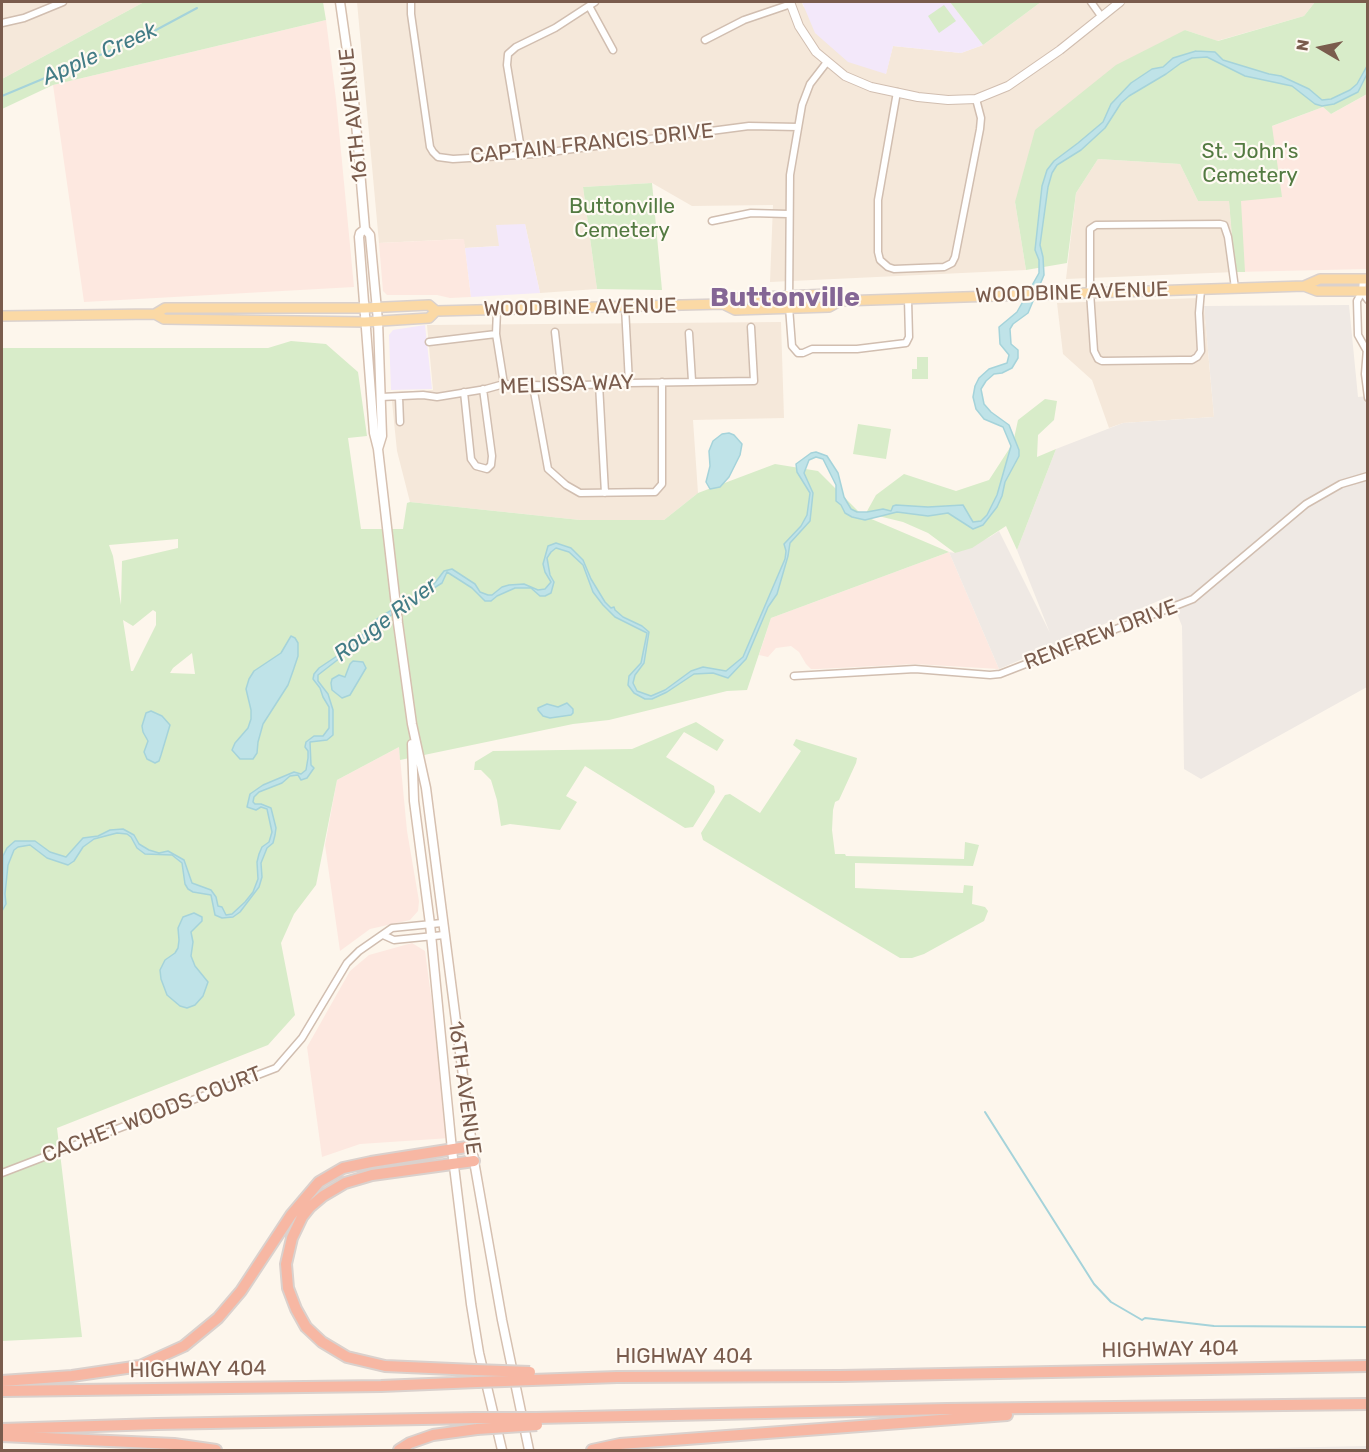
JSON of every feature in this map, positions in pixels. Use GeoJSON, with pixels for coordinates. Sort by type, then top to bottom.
{"type":"FeatureCollection","features":[{"type":"Feature","properties":{"kind":"highway"},"geometry":{"type":"LineString","coordinates":[[2,1381],[72,1376],[140,1366],[184,1346],[218,1318],[241,1291],[291,1215],[319,1182],[342,1168],[472,1146]]}},
{"type":"Feature","properties":{"kind":"highway"},"geometry":{"type":"LineString","coordinates":[[474,1161],[372,1175],[345,1183],[323,1196],[310,1207],[292,1238],[286,1264],[288,1288],[306,1327],[322,1342],[348,1357],[385,1366],[475,1370],[531,1376]]}},
{"type":"Feature","properties":{"kind":"highway","name":"HIGHWAY 404"},"geometry":{"type":"LineString","coordinates":[[2,1390],[369,1387],[477,1382],[531,1376],[840,1376],[1368,1366]]}},
{"type":"Feature","properties":{"kind":"highway"},"geometry":{"type":"LineString","coordinates":[[2,1429],[124,1425],[476,1424],[537,1422],[562,1418],[1368,1404]]}},
{"type":"Feature","properties":{"kind":"highway"},"geometry":{"type":"LineString","coordinates":[[592,1450],[620,1444],[1070,1409]]}},
{"type":"Feature","properties":{"kind":"highway"},"geometry":{"type":"LineString","coordinates":[[399,1450],[410,1443],[433,1435],[476,1424]]}},
{"type":"Feature","properties":{"kind":"highway"},"geometry":{"type":"LineString","coordinates":[[2,1436],[174,1444],[216,1450]]}},
{"type":"Feature","properties":{"kind":"main road","name":"16TH AVENUE"},"geometry":{"type":"LineString","coordinates":[[340,2],[354,100],[365,229],[370,235],[378,321],[382,436],[378,449]]}},
{"type":"Feature","properties":{"kind":"main road","name":"16TH AVENUE"},"geometry":{"type":"LineString","coordinates":[[365,229],[359,235],[374,433],[378,449],[398,623],[412,724],[426,788],[474,1161],[502,1320],[529,1450]]}},
{"type":"Feature","properties":{"kind":"main road","name":"WOODBINE AVENUE"},"geometry":{"type":"LineString","coordinates":[[723,304],[735,310],[829,307],[840,301],[1304,286],[1320,279],[1365,279]]}},
{"type":"Feature","properties":{"kind":"main road","name":"WOODBINE AVENUE"},"geometry":{"type":"LineString","coordinates":[[1304,286],[1317,291],[1366,294]]}},
{"type":"Feature","properties":{"kind":"main road","name":"WOODBINE AVENUE"},"geometry":{"type":"LineString","coordinates":[[155,314],[165,308],[364,308],[429,305],[436,311],[625,307],[723,304],[738,298],[830,294],[840,301]]}},
{"type":"Feature","properties":{"kind":"main road","name":"WOODBINE AVENUE"},"geometry":{"type":"LineString","coordinates":[[2,316],[155,314],[164,319],[365,322],[429,318],[436,311]]}},
{"type":"Feature","properties":{"kind":"main road","name":"16TH AVENUE"},"geometry":{"type":"LineString","coordinates":[[412,724],[414,801],[430,924],[452,1150],[479,1353],[502,1450]]}},
{"type":"Feature","properties":{"kind":"street"},"geometry":{"type":"LineString","coordinates":[[2,23],[24,18],[59,2]]}},
{"type":"Feature","properties":{"kind":"street","name":"CAPTAIN FRANCIS DRIVE"},"geometry":{"type":"LineString","coordinates":[[411,2],[433,152],[438,157],[453,159],[522,155],[607,146],[749,126],[798,127]]}},
{"type":"Feature","properties":{"kind":"street"},"geometry":{"type":"LineString","coordinates":[[1091,2],[1101,16]]}},
{"type":"Feature","properties":{"kind":"street"},"geometry":{"type":"LineString","coordinates":[[705,40],[735,23],[791,3],[808,40],[827,62],[855,81],[871,87],[948,100],[976,99],[1008,86],[1120,2]]}},
{"type":"Feature","properties":{"kind":"street"},"geometry":{"type":"LineString","coordinates":[[522,155],[507,65],[508,54],[516,47],[555,28],[592,4],[613,50]]}},
{"type":"Feature","properties":{"kind":"street"},"geometry":{"type":"LineString","coordinates":[[827,62],[810,84],[802,105],[790,175],[789,307],[792,346],[795,351],[803,353],[812,349],[857,349],[897,346],[906,343],[909,337],[908,299]]}},
{"type":"Feature","properties":{"kind":"street"},"geometry":{"type":"LineString","coordinates":[[897,92],[878,200],[878,252],[880,260],[894,269],[944,267],[952,263],[955,257],[980,129],[981,118],[976,99]]}},
{"type":"Feature","properties":{"kind":"street"},"geometry":{"type":"LineString","coordinates":[[712,221],[752,213],[788,214]]}},
{"type":"Feature","properties":{"kind":"street"},"geometry":{"type":"LineString","coordinates":[[1201,290],[1199,313],[1201,351],[1197,357],[1192,360],[1098,359],[1094,351],[1090,292],[1090,229],[1096,225],[1216,223],[1224,225],[1228,237],[1235,288]]}},
{"type":"Feature","properties":{"kind":"street"},"geometry":{"type":"LineString","coordinates":[[1365,279],[1366,294],[1358,301],[1358,335],[1367,348],[1365,374],[1368,398]]}},
{"type":"Feature","properties":{"kind":"street"},"geometry":{"type":"LineString","coordinates":[[625,307],[629,383]]}},
{"type":"Feature","properties":{"kind":"street"},"geometry":{"type":"LineString","coordinates":[[497,310],[496,334],[504,384]]}},
{"type":"Feature","properties":{"kind":"street","name":"MELISSA WAY"},"geometry":{"type":"LineString","coordinates":[[381,396],[437,397],[504,384],[561,386],[753,381],[751,327]]}},
{"type":"Feature","properties":{"kind":"street"},"geometry":{"type":"LineString","coordinates":[[555,332],[561,386]]}},
{"type":"Feature","properties":{"kind":"street"},"geometry":{"type":"LineString","coordinates":[[689,333],[692,381]]}},
{"type":"Feature","properties":{"kind":"street"},"geometry":{"type":"LineString","coordinates":[[429,342],[496,334]]}},
{"type":"Feature","properties":{"kind":"street"},"geometry":{"type":"LineString","coordinates":[[533,386],[548,469],[566,485],[580,493],[656,492],[662,484],[662,382]]}},
{"type":"Feature","properties":{"kind":"street"},"geometry":{"type":"LineString","coordinates":[[599,384],[605,493]]}},
{"type":"Feature","properties":{"kind":"street"},"geometry":{"type":"LineString","coordinates":[[464,392],[471,459],[476,466],[487,469],[491,465],[492,456],[483,389]]}},
{"type":"Feature","properties":{"kind":"street"},"geometry":{"type":"LineString","coordinates":[[399,397],[400,422]]}},
{"type":"Feature","properties":{"kind":"street","name":"RENFREW DRIVE"},"geometry":{"type":"LineString","coordinates":[[794,676],[915,669],[1000,674],[1193,599],[1306,504],[1341,484],[1368,476]]}},
{"type":"Feature","properties":{"kind":"street","name":"CACHET WOODS COURT"},"geometry":{"type":"LineString","coordinates":[[2,1173],[276,1068],[302,1038],[347,963],[359,951],[392,928],[442,923]]}},
{"type":"Feature","properties":{"kind":"street"},"geometry":{"type":"LineString","coordinates":[[383,935],[394,940],[444,935]]}},
{"type":"Feature","properties":{"kind":"shaded area"},"geometry":{"type":"Polygon","coordinates":[[[2,2],[144,2],[2,79],[2,2]]]}},
{"type":"Feature","properties":{"kind":"shaded area"},"geometry":{"type":"Polygon","coordinates":[[[357,2],[802,2],[803,6],[886,74],[893,46],[961,53],[983,45],[1041,2],[1315,2],[1304,16],[1217,41],[1185,30],[1015,202],[1026,270],[770,282],[773,205],[692,206],[652,183],[583,187],[597,289],[540,293],[525,224],[499,246],[465,248],[463,239],[379,243],[357,2]]]}},
{"type":"Feature","properties":{"kind":"shaded area"},"geometry":{"type":"Polygon","coordinates":[[[802,2],[950,2],[983,45],[961,53],[893,46],[886,74],[848,62],[815,33],[802,2]]]}},
{"type":"Feature","properties":{"kind":"shaded area"},"geometry":{"type":"Polygon","coordinates":[[[326,20],[354,287],[84,302],[53,85],[326,20]]]}},
{"type":"Feature","properties":{"kind":"shaded area"},"geometry":{"type":"Polygon","coordinates":[[[1367,94],[1367,269],[1235,272],[1229,201],[1219,146],[1323,107],[1331,114],[1367,94]]]}},
{"type":"Feature","properties":{"kind":"shaded area"},"geometry":{"type":"Polygon","coordinates":[[[1098,159],[1180,164],[1198,201],[1229,201],[1235,272],[1066,279],[1076,193],[1098,159]]]}},
{"type":"Feature","properties":{"kind":"shaded area"},"geometry":{"type":"Polygon","coordinates":[[[525,224],[540,293],[471,297],[465,248],[499,246],[496,225],[525,224]]]}},
{"type":"Feature","properties":{"kind":"shaded area"},"geometry":{"type":"Polygon","coordinates":[[[464,239],[471,297],[387,295],[383,291],[379,243],[464,239]]]}},
{"type":"Feature","properties":{"kind":"shaded area"},"geometry":{"type":"Polygon","coordinates":[[[1199,298],[1204,306],[1214,417],[1123,423],[1109,428],[1092,380],[1063,354],[1057,303],[1199,298]]]}},
{"type":"Feature","properties":{"kind":"shaded area"},"geometry":{"type":"Polygon","coordinates":[[[1349,305],[1358,397],[1368,396],[1367,687],[1201,779],[1184,769],[1182,626],[1170,596],[999,669],[949,552],[955,553],[999,531],[1050,633],[1017,550],[1056,449],[1123,423],[1214,417],[1204,306],[1349,305]]]}},
{"type":"Feature","properties":{"kind":"shaded area"},"geometry":{"type":"Polygon","coordinates":[[[781,322],[784,418],[693,420],[698,493],[664,520],[580,520],[410,502],[397,451],[391,392],[433,390],[427,325],[781,322]]]}},
{"type":"Feature","properties":{"kind":"shaded area"},"geometry":{"type":"Polygon","coordinates":[[[425,325],[432,389],[391,390],[389,335],[393,330],[425,325]]]}},
{"type":"Feature","properties":{"kind":"shaded area"},"geometry":{"type":"Polygon","coordinates":[[[949,552],[999,669],[915,664],[811,669],[799,652],[791,646],[776,648],[768,657],[759,655],[771,618],[949,552]]]}},
{"type":"Feature","properties":{"kind":"shaded area"},"geometry":{"type":"Polygon","coordinates":[[[399,747],[407,831],[419,901],[418,911],[410,920],[370,929],[340,951],[325,845],[337,780],[399,747]]]}},
{"type":"Feature","properties":{"kind":"shaded area"},"geometry":{"type":"Polygon","coordinates":[[[412,943],[425,951],[450,1138],[360,1144],[322,1157],[307,1047],[350,971],[369,955],[412,943]]]}},
{"type":"Feature","properties":{"kind":"shaded area"},"geometry":{"type":"Polygon","coordinates":[[[1367,1446],[1367,1450],[1175,1450],[1367,1446]]]}},
{"type":"Feature","properties":{"kind":"green space"},"geometry":{"type":"Polygon","coordinates":[[[144,2],[323,2],[326,20],[53,85],[2,109],[2,79],[144,2]]]}},
{"type":"Feature","properties":{"kind":"green space"},"geometry":{"type":"Polygon","coordinates":[[[950,2],[1041,2],[983,45],[950,2]]]}},
{"type":"Feature","properties":{"kind":"green space","name":"St. John's Cemetery"},"geometry":{"type":"Polygon","coordinates":[[[1315,2],[1367,2],[1367,94],[1331,114],[1323,107],[1272,126],[1282,197],[1241,201],[1245,272],[1235,272],[1229,201],[1198,201],[1180,164],[1098,159],[1076,193],[1067,263],[1026,270],[1015,202],[1035,130],[1116,65],[1185,30],[1218,41],[1304,16],[1315,2]]]}},
{"type":"Feature","properties":{"kind":"green space"},"geometry":{"type":"Polygon","coordinates":[[[944,5],[956,21],[939,33],[928,16],[944,5]]]}},
{"type":"Feature","properties":{"kind":"green space","name":"Buttonville Cemetery"},"geometry":{"type":"Polygon","coordinates":[[[652,183],[662,290],[597,289],[583,187],[652,183]]]}},
{"type":"Feature","properties":{"kind":"green space"},"geometry":{"type":"Polygon","coordinates":[[[291,341],[326,344],[358,372],[367,436],[348,438],[361,529],[403,529],[407,503],[410,502],[580,520],[664,520],[698,493],[775,464],[818,471],[862,515],[949,552],[771,618],[747,690],[727,691],[609,720],[573,724],[400,760],[399,747],[337,780],[316,885],[294,914],[281,943],[295,1015],[268,1045],[57,1128],[82,1337],[2,1341],[2,348],[268,348],[291,341]],[[178,539],[109,545],[121,605],[122,561],[178,548],[178,539]],[[153,610],[133,626],[123,620],[131,671],[156,625],[156,612],[153,610]],[[192,653],[170,673],[195,674],[192,653]]]}},
{"type":"Feature","properties":{"kind":"green space"},"geometry":{"type":"Polygon","coordinates":[[[917,357],[928,357],[928,379],[912,379],[912,369],[917,369],[917,357]]]}},
{"type":"Feature","properties":{"kind":"green space"},"geometry":{"type":"Polygon","coordinates":[[[1045,399],[1057,401],[1054,420],[1038,435],[1037,457],[1056,449],[1017,550],[1006,526],[972,548],[955,553],[928,533],[903,522],[866,513],[876,495],[904,474],[956,491],[989,480],[1013,443],[1018,420],[1045,399]]]}},
{"type":"Feature","properties":{"kind":"green space"},"geometry":{"type":"Polygon","coordinates":[[[858,424],[891,429],[886,459],[853,454],[858,424]]]}},
{"type":"Feature","properties":{"kind":"green space"},"geometry":{"type":"Polygon","coordinates":[[[696,722],[724,740],[717,751],[684,732],[666,757],[714,786],[715,792],[693,827],[685,828],[585,766],[566,796],[577,802],[560,830],[510,824],[501,826],[491,780],[481,770],[474,770],[475,762],[493,751],[632,749],[696,722]]]}},
{"type":"Feature","properties":{"kind":"green space"},"geometry":{"type":"Polygon","coordinates":[[[796,739],[857,758],[833,810],[832,830],[835,854],[964,859],[965,842],[979,845],[973,866],[855,863],[855,888],[963,893],[964,885],[973,886],[972,904],[985,907],[988,911],[984,921],[924,954],[912,958],[900,958],[703,840],[701,833],[725,795],[730,794],[760,813],[801,751],[793,745],[796,739]]]}},
{"type":"Feature","properties":{"kind":"water"},"geometry":{"type":"Polygon","coordinates":[[[1196,51],[1215,52],[1223,60],[1281,76],[1309,89],[1322,100],[1331,99],[1350,90],[1357,84],[1367,66],[1367,74],[1358,92],[1334,104],[1322,106],[1315,104],[1292,86],[1245,76],[1207,57],[1192,58],[1129,96],[1121,103],[1105,128],[1081,150],[1057,165],[1048,187],[1040,245],[1044,275],[1028,313],[1010,329],[1011,344],[1018,350],[1018,358],[1012,368],[994,374],[981,389],[984,404],[1009,425],[1019,450],[1019,456],[1005,482],[997,507],[983,525],[973,529],[948,513],[928,516],[897,512],[865,520],[852,517],[845,513],[836,501],[836,485],[823,459],[816,457],[809,460],[804,473],[813,493],[810,521],[790,543],[777,594],[768,607],[746,659],[728,678],[713,673],[694,674],[652,699],[645,699],[634,693],[628,685],[629,676],[641,663],[647,633],[615,617],[603,605],[593,592],[583,565],[569,552],[556,548],[547,558],[550,575],[554,582],[551,593],[545,596],[540,596],[531,588],[515,588],[491,601],[485,601],[472,588],[447,572],[442,583],[421,596],[419,602],[417,598],[412,604],[379,622],[362,641],[318,675],[318,681],[328,694],[333,710],[333,735],[327,740],[310,742],[311,765],[314,768],[307,778],[301,780],[298,775],[290,776],[282,783],[259,792],[254,797],[255,804],[271,808],[276,828],[273,843],[267,848],[261,863],[262,877],[259,887],[240,912],[233,917],[222,918],[215,915],[211,895],[188,889],[182,863],[172,855],[145,854],[137,848],[127,834],[117,833],[94,839],[83,847],[74,861],[68,865],[47,858],[30,845],[18,847],[14,850],[8,865],[6,904],[2,911],[3,856],[7,848],[15,841],[35,841],[50,852],[66,857],[83,838],[98,836],[110,830],[123,829],[134,835],[139,844],[149,850],[159,853],[168,851],[184,860],[192,883],[211,890],[218,906],[222,907],[226,915],[232,914],[253,892],[258,879],[259,854],[262,847],[269,842],[272,832],[267,809],[261,807],[256,810],[247,807],[250,794],[263,785],[294,772],[301,774],[306,770],[308,751],[305,747],[306,742],[314,736],[323,736],[329,728],[329,707],[313,679],[314,674],[340,654],[377,619],[434,584],[444,571],[452,569],[475,584],[480,592],[488,595],[509,585],[524,584],[538,590],[545,589],[551,582],[543,564],[548,546],[556,543],[571,548],[583,560],[605,602],[611,608],[614,607],[623,617],[649,632],[644,663],[635,675],[633,683],[637,691],[651,696],[665,690],[691,671],[703,667],[726,671],[743,657],[785,559],[784,544],[801,526],[807,515],[810,493],[797,472],[796,464],[811,453],[816,452],[827,456],[838,473],[844,497],[851,509],[857,512],[883,509],[891,511],[896,505],[928,507],[963,505],[973,522],[981,521],[987,515],[997,495],[1011,446],[1003,427],[984,419],[976,409],[973,397],[975,386],[979,378],[989,369],[1007,363],[1009,355],[1000,344],[999,327],[1017,312],[1039,273],[1039,260],[1035,250],[1042,186],[1047,170],[1054,161],[1103,122],[1111,104],[1131,83],[1152,69],[1163,67],[1173,58],[1196,51]]]}},
{"type":"Feature","properties":{"kind":"water"},"geometry":{"type":"Polygon","coordinates":[[[729,433],[742,444],[740,455],[729,477],[720,487],[710,489],[706,482],[710,466],[709,451],[713,441],[722,434],[729,433]]]}},
{"type":"Feature","properties":{"kind":"water"},"geometry":{"type":"Polygon","coordinates":[[[291,636],[298,643],[298,656],[288,685],[263,724],[257,753],[253,759],[240,759],[232,750],[248,728],[251,719],[246,689],[249,679],[254,671],[281,653],[291,636]]]}},
{"type":"Feature","properties":{"kind":"water"},"geometry":{"type":"Polygon","coordinates":[[[353,661],[363,662],[366,668],[350,695],[342,698],[332,690],[332,679],[339,675],[345,677],[353,661]]]}},
{"type":"Feature","properties":{"kind":"water"},"geometry":{"type":"Polygon","coordinates":[[[567,703],[573,709],[571,715],[550,718],[543,716],[538,710],[547,704],[558,707],[567,703]]]}},
{"type":"Feature","properties":{"kind":"water"},"geometry":{"type":"Polygon","coordinates":[[[151,711],[162,716],[170,725],[159,761],[155,763],[147,759],[144,752],[148,741],[142,726],[146,713],[151,711]]]}},
{"type":"Feature","properties":{"kind":"water"},"geometry":{"type":"Polygon","coordinates":[[[194,913],[202,917],[202,921],[191,932],[193,942],[191,956],[195,966],[208,982],[203,996],[195,1005],[187,1008],[180,1006],[167,995],[160,970],[165,960],[178,948],[178,928],[183,917],[194,913]]]}},
{"type":"Feature","properties":{"kind":"waterway","name":"Apple Creek"},"geometry":{"type":"LineString","coordinates":[[2,96],[143,37],[197,8]]}},
{"type":"Feature","properties":{"kind":"waterway"},"geometry":{"type":"LineString","coordinates":[[985,1112],[1094,1284],[1111,1302],[1142,1320],[1145,1318],[1214,1326],[1368,1327]]}},
{"type":"Feature","properties":{"kind":"district","name":"Buttonville"},"geometry":{"type":"Point","coordinates":[785,298]}},
{"type":"Feature","properties":{"kind":"water label","name":"Rouge River"},"geometry":{"type":"Point","coordinates":[386,620]}}]}
